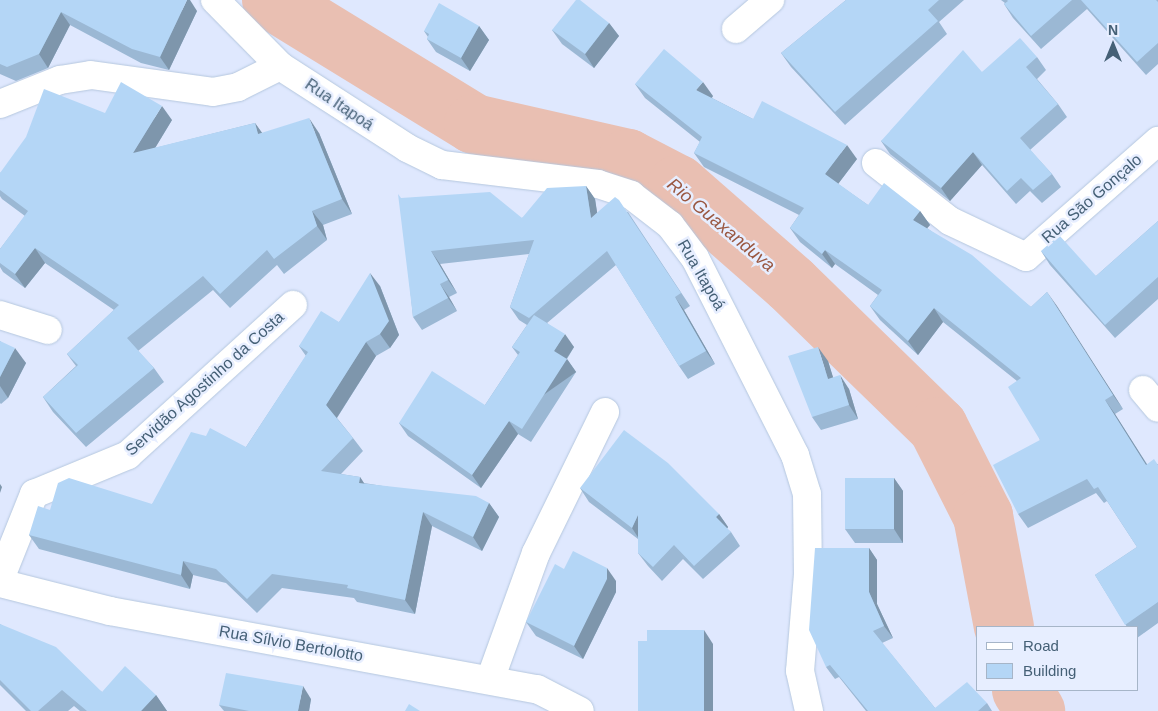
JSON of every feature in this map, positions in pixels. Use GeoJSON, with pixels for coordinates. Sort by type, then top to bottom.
{"type":"FeatureCollection","features":[{"type":"Feature","properties":{"kind":"street","name":"Rua Itapoá"},"geometry":{"type":"LineString","coordinates":[[215,0],[280,66],[367,124],[442,165],[598,184],[632,195],[670,225],[695,258],[774,412],[795,455],[807,494],[808,574],[800,670],[809,711]]}},
{"type":"Feature","properties":{"kind":"street"},"geometry":{"type":"LineString","coordinates":[[736,29],[770,0]]}},
{"type":"Feature","properties":{"kind":"street"},"geometry":{"type":"LineString","coordinates":[[0,104],[60,80],[91,75],[213,92],[238,87],[280,66]]}},
{"type":"Feature","properties":{"kind":"street","name":"Rua São Gonçalo"},"geometry":{"type":"LineString","coordinates":[[876,163],[950,221],[1026,257],[1158,141]]}},
{"type":"Feature","properties":{"kind":"street","name":"Servidão Agostinho da Costa"},"geometry":{"type":"LineString","coordinates":[[0,579],[34,494],[128,455],[293,305]]}},
{"type":"Feature","properties":{"kind":"street"},"geometry":{"type":"LineString","coordinates":[[0,315],[48,330]]}},
{"type":"Feature","properties":{"kind":"street"},"geometry":{"type":"LineString","coordinates":[[490,680],[536,553],[605,412]]}},
{"type":"Feature","properties":{"kind":"street","name":"Rua Sílvio Bertolotto"},"geometry":{"type":"LineString","coordinates":[[0,583],[110,611],[537,689],[580,711]]}},
{"type":"Feature","properties":{"kind":"building"},"geometry":{"type":"Polygon","coordinates":[[[0,0],[187,0],[160,57],[132,49],[61,12],[39,54],[7,67],[0,64],[0,0]]]}},
{"type":"Feature","properties":{"kind":"building"},"geometry":{"type":"Polygon","coordinates":[[[576,0],[580,0],[609,23],[585,54],[552,30],[576,0]]]}},
{"type":"Feature","properties":{"kind":"building"},"geometry":{"type":"Polygon","coordinates":[[[846,0],[939,0],[928,10],[938,21],[835,112],[781,53],[846,0]]]}},
{"type":"Feature","properties":{"kind":"building"},"geometry":{"type":"Polygon","coordinates":[[[1007,0],[1072,0],[1031,36],[1004,4],[1007,0]]]}},
{"type":"Feature","properties":{"kind":"building"},"geometry":{"type":"Polygon","coordinates":[[[1081,0],[1156,0],[1158,2],[1158,43],[1137,62],[1081,0]]]}},
{"type":"Feature","properties":{"kind":"building"},"geometry":{"type":"Polygon","coordinates":[[[439,3],[479,26],[461,58],[427,39],[429,34],[424,31],[439,3]]]}},
{"type":"Feature","properties":{"kind":"building"},"geometry":{"type":"Polygon","coordinates":[[[1020,38],[1037,57],[1026,67],[1058,104],[1020,138],[1052,174],[1033,190],[1021,178],[1007,191],[973,152],[941,188],[881,141],[963,50],[982,72],[1020,38]]]}},
{"type":"Feature","properties":{"kind":"building"},"geometry":{"type":"Polygon","coordinates":[[[664,49],[703,82],[696,90],[753,119],[762,101],[847,145],[825,174],[868,205],[884,183],[920,211],[913,220],[972,255],[1031,307],[1047,292],[1113,395],[1105,400],[1146,465],[1154,459],[1158,465],[1158,602],[1125,625],[1095,575],[1137,547],[1098,487],[1094,489],[1087,479],[1018,514],[993,465],[1040,440],[1008,387],[1021,378],[934,308],[908,341],[870,306],[882,290],[825,250],[822,254],[790,228],[804,208],[694,153],[702,137],[635,84],[664,49]]]}},
{"type":"Feature","properties":{"kind":"building"},"geometry":{"type":"Polygon","coordinates":[[[121,82],[162,106],[133,153],[255,123],[258,134],[309,118],[342,199],[312,211],[317,226],[274,259],[267,250],[220,294],[203,276],[127,338],[154,368],[76,433],[43,397],[78,365],[67,354],[119,305],[35,248],[15,274],[0,263],[0,249],[28,211],[0,190],[0,173],[26,137],[44,89],[105,113],[121,82]]]}},
{"type":"Feature","properties":{"kind":"building"},"geometry":{"type":"Polygon","coordinates":[[[586,186],[591,218],[615,197],[619,200],[681,293],[675,297],[706,351],[679,366],[607,251],[529,318],[510,307],[534,240],[431,251],[448,280],[440,284],[448,298],[413,317],[398,194],[401,198],[490,192],[522,218],[547,188],[586,186]]]}},
{"type":"Feature","properties":{"kind":"building"},"geometry":{"type":"Polygon","coordinates":[[[1158,221],[1158,277],[1105,325],[1041,251],[1059,235],[1096,276],[1158,221]]]}},
{"type":"Feature","properties":{"kind":"building"},"geometry":{"type":"Polygon","coordinates":[[[370,273],[389,321],[380,334],[366,342],[326,405],[353,438],[321,471],[360,477],[359,483],[476,496],[489,503],[473,537],[423,512],[405,600],[347,588],[348,585],[272,574],[247,599],[216,569],[183,561],[181,575],[29,535],[38,506],[50,510],[58,483],[69,478],[152,504],[191,432],[206,436],[210,428],[246,447],[308,352],[299,346],[321,311],[339,322],[370,273]]]}},
{"type":"Feature","properties":{"kind":"building"},"geometry":{"type":"Polygon","coordinates":[[[534,315],[565,334],[554,351],[567,359],[522,429],[509,421],[472,475],[399,423],[432,371],[485,405],[520,352],[512,347],[534,315]]]}},
{"type":"Feature","properties":{"kind":"building"},"geometry":{"type":"Polygon","coordinates":[[[0,341],[15,348],[0,377],[0,341]]]}},
{"type":"Feature","properties":{"kind":"building"},"geometry":{"type":"Polygon","coordinates":[[[818,347],[828,379],[840,375],[849,405],[812,417],[788,356],[818,347]]]}},
{"type":"Feature","properties":{"kind":"building"},"geometry":{"type":"Polygon","coordinates":[[[624,430],[668,463],[719,514],[716,517],[731,532],[694,566],[674,545],[653,567],[638,553],[638,515],[632,528],[580,488],[624,430]]]}},
{"type":"Feature","properties":{"kind":"building"},"geometry":{"type":"Polygon","coordinates":[[[845,478],[894,478],[894,529],[845,529],[845,478]]]}},
{"type":"Feature","properties":{"kind":"building"},"geometry":{"type":"Polygon","coordinates":[[[815,548],[869,548],[869,592],[884,626],[873,631],[935,708],[967,682],[987,703],[978,711],[868,711],[830,665],[826,667],[809,630],[815,548]]]}},
{"type":"Feature","properties":{"kind":"building"},"geometry":{"type":"Polygon","coordinates":[[[573,551],[607,568],[607,579],[574,646],[526,622],[555,564],[564,569],[573,551]]]}},
{"type":"Feature","properties":{"kind":"building"},"geometry":{"type":"Polygon","coordinates":[[[0,624],[56,647],[102,692],[125,666],[156,695],[141,711],[87,711],[62,690],[38,711],[31,711],[0,680],[0,624]]]}},
{"type":"Feature","properties":{"kind":"building"},"geometry":{"type":"Polygon","coordinates":[[[647,630],[704,630],[704,711],[638,711],[638,641],[647,641],[647,630]]]}},
{"type":"Feature","properties":{"kind":"building"},"geometry":{"type":"Polygon","coordinates":[[[226,673],[303,686],[298,711],[249,711],[219,705],[226,673]]]}},
{"type":"Feature","properties":{"kind":"building"},"geometry":{"type":"Polygon","coordinates":[[[409,704],[420,711],[405,711],[409,704]]]}},
{"type":"Feature","properties":{"kind":"waterway","name":"Rio Guaxanduva"},"geometry":{"type":"LineString","coordinates":[[272,0],[474,124],[628,159],[678,185],[791,284],[938,427],[983,516],[1004,626]]}},
{"type":"Feature","properties":{"kind":"waterway","name":"Rio Guaxanduva"},"geometry":{"type":"LineString","coordinates":[[1023,691],[1035,711]]}}]}
